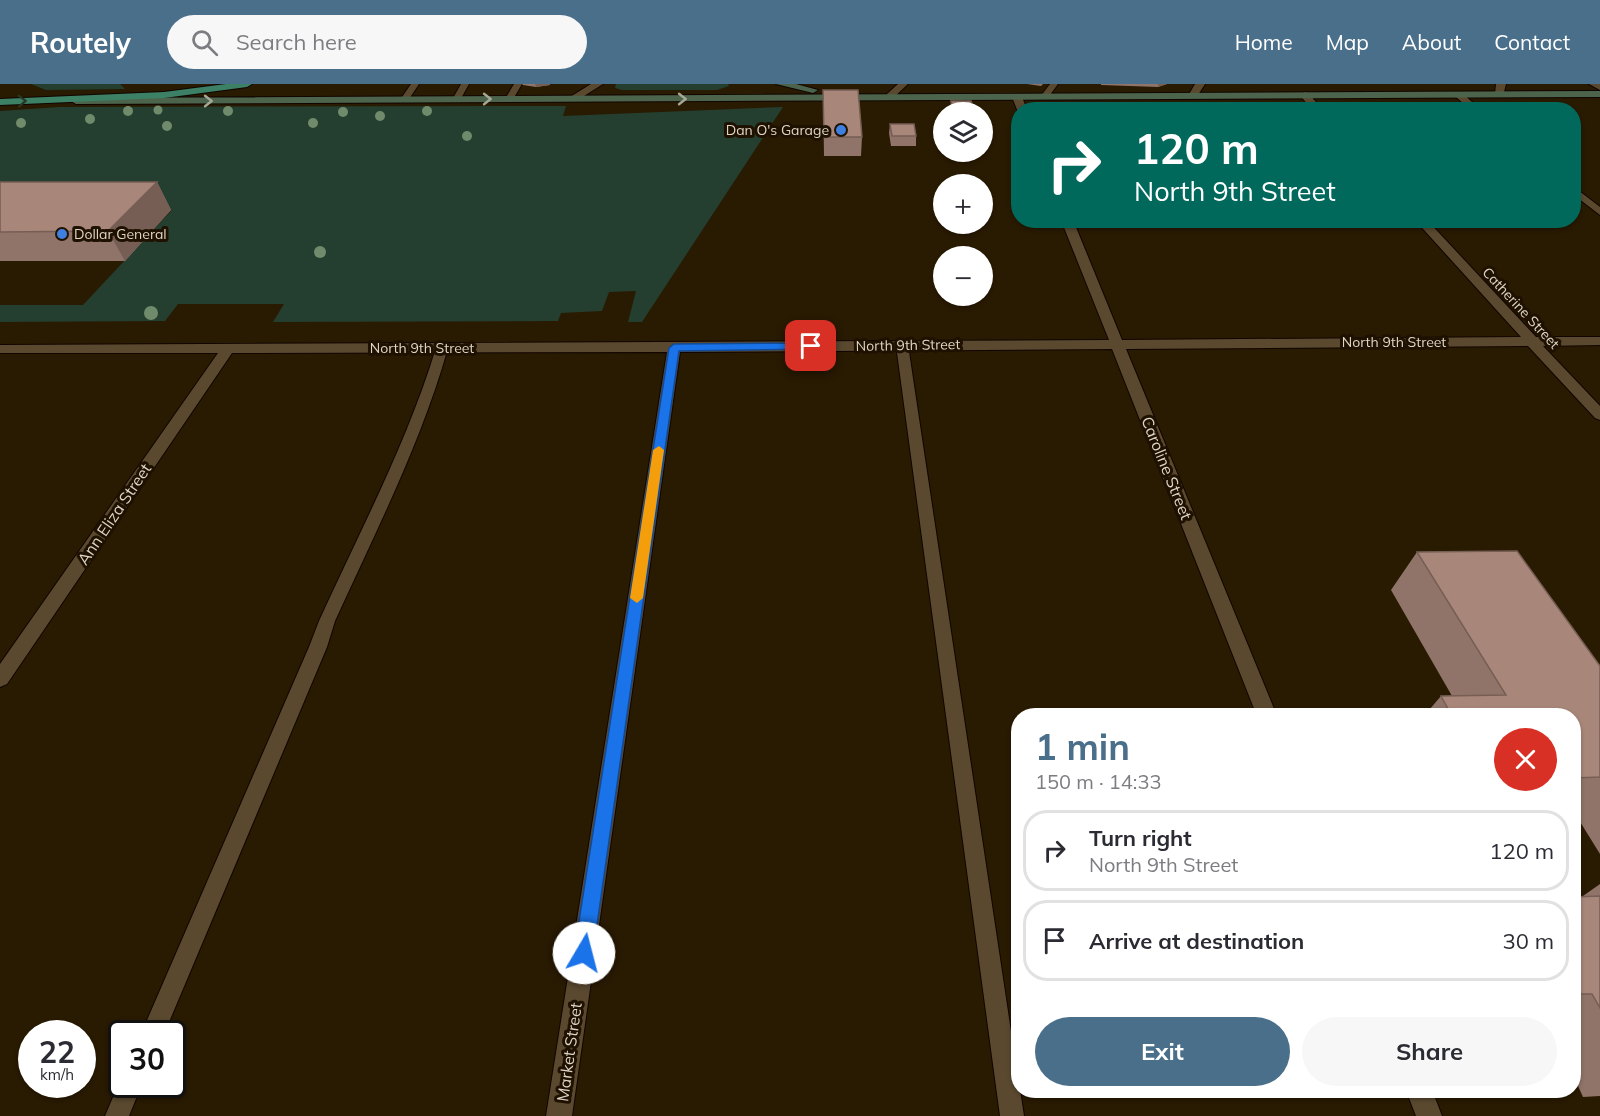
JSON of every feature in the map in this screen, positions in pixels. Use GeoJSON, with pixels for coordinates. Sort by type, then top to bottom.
{"type":"FeatureCollection","features":[{"type":"Feature","properties":{"kind":"main road"},"geometry":{"type":"LineString","coordinates":[[0,102],[164,95],[247,84]]}},
{"type":"Feature","properties":{"kind":"street"},"geometry":{"type":"LineString","coordinates":[[573,99],[598,84]]}},
{"type":"Feature","properties":{"kind":"street"},"geometry":{"type":"LineString","coordinates":[[781,84],[832,92],[890,96],[903,84]]}},
{"type":"Feature","properties":{"kind":"street"},"geometry":{"type":"LineString","coordinates":[[1193,96],[1200,84]]}},
{"type":"Feature","properties":{"kind":"street"},"geometry":{"type":"LineString","coordinates":[[1594,84],[1600,87]]}},
{"type":"Feature","properties":{"kind":"street"},"geometry":{"type":"LineString","coordinates":[[44,100],[1459,95],[1501,89],[1600,94]]}},
{"type":"Feature","properties":{"kind":"street"},"geometry":{"type":"LineString","coordinates":[[1305,95],[1311,102]]}},
{"type":"Feature","properties":{"kind":"street"},"geometry":{"type":"LineString","coordinates":[[1017,97],[1019,102]]}},
{"type":"Feature","properties":{"kind":"street","name":"Caroline Street"},"geometry":{"type":"LineString","coordinates":[[1070,228],[1264,708]]}},
{"type":"Feature","properties":{"kind":"street","name":"Catherine Street"},"geometry":{"type":"LineString","coordinates":[[1427,228],[1600,415]]}},
{"type":"Feature","properties":{"kind":"street","name":"North 9th Street"},"geometry":{"type":"LineString","coordinates":[[0,349],[674,348],[1600,341]]}},
{"type":"Feature","properties":{"kind":"street","name":"Ann Eliza Street"},"geometry":{"type":"LineString","coordinates":[[0,679],[228,348]]}},
{"type":"Feature","properties":{"kind":"street","name":"Market Street"},"geometry":{"type":"LineString","coordinates":[[559,1116],[674,348]]}},
{"type":"Feature","properties":{"kind":"street"},"geometry":{"type":"LineString","coordinates":[[1422,1098],[1429,1116]]}},
{"type":"Feature","properties":{"kind":"lane"},"geometry":{"type":"LineString","coordinates":[[404,100],[415,84]]}},
{"type":"Feature","properties":{"kind":"lane"},"geometry":{"type":"LineString","coordinates":[[456,100],[465,84]]}},
{"type":"Feature","properties":{"kind":"lane"},"geometry":{"type":"LineString","coordinates":[[509,99],[518,84]]}},
{"type":"Feature","properties":{"kind":"lane"},"geometry":{"type":"LineString","coordinates":[[1044,97],[1054,84]]}},
{"type":"Feature","properties":{"kind":"lane"},"geometry":{"type":"LineString","coordinates":[[1459,95],[1467,102]]}},
{"type":"Feature","properties":{"kind":"lane"},"geometry":{"type":"LineString","coordinates":[[1581,196],[1600,212]]}},
{"type":"Feature","properties":{"kind":"lane"},"geometry":{"type":"LineString","coordinates":[[902,345],[1012,1116]]}},
{"type":"Feature","properties":{"kind":"lane"},"geometry":{"type":"LineString","coordinates":[[158,1020],[327,621],[408,444],[430,389],[442,348]]}},
{"type":"Feature","properties":{"kind":"lane"},"geometry":{"type":"LineString","coordinates":[[117,1116],[124,1098]]}},
{"type":"Feature","properties":{"kind":"green space"},"geometry":{"type":"Polygon","coordinates":[[[31,84],[120,84],[125,89],[46,90],[31,84]]]}},
{"type":"Feature","properties":{"kind":"green space"},"geometry":{"type":"Polygon","coordinates":[[[616,84],[728,84],[729,86],[717,90],[622,90],[615,88],[616,84]]]}},
{"type":"Feature","properties":{"kind":"green space"},"geometry":{"type":"Polygon","coordinates":[[[566,106],[563,116],[783,107],[642,322],[628,322],[636,291],[609,292],[602,311],[561,313],[558,321],[273,322],[284,304],[178,304],[165,321],[0,322],[0,305],[83,305],[171,211],[0,211],[0,111],[60,107],[566,106]]]}},
{"type":"Feature","properties":{"kind":"building"},"geometry":{"type":"Polygon","coordinates":[[[823,90],[858,90],[862,137],[824,137],[823,90]]]}},
{"type":"Feature","properties":{"kind":"building"},"geometry":{"type":"Polygon","coordinates":[[[890,124],[914,124],[916,136],[892,136],[890,124]]]}},
{"type":"Feature","properties":{"kind":"building"},"geometry":{"type":"Polygon","coordinates":[[[0,182],[157,182],[108,231],[0,232],[0,182]]]}},
{"type":"Feature","properties":{"kind":"building"},"geometry":{"type":"Polygon","coordinates":[[[1517,551],[1600,666],[1600,777],[1581,778],[1581,708],[1448,708],[1441,696],[1506,695],[1417,552],[1517,551]]]}},
{"type":"Feature","properties":{"kind":"building"},"geometry":{"type":"Polygon","coordinates":[[[1600,896],[1600,1008],[1592,994],[1581,994],[1581,897],[1600,896]]]}},
{"type":"Feature","properties":{"kind":"slow traffic"},"geometry":{"type":"LineString","coordinates":[[637,598],[659,450]]}},
{"type":"Feature","properties":{"kind":"place","name":"Dan O's Garage"},"geometry":{"type":"Point","coordinates":[841,130]}},
{"type":"Feature","properties":{"kind":"place","name":"Dollar General"},"geometry":{"type":"Point","coordinates":[62,234]}},
{"type":"Feature","properties":{"kind":"route"},"geometry":{"type":"LineString","coordinates":[[584,953],[674,348],[811,346]]}}]}
